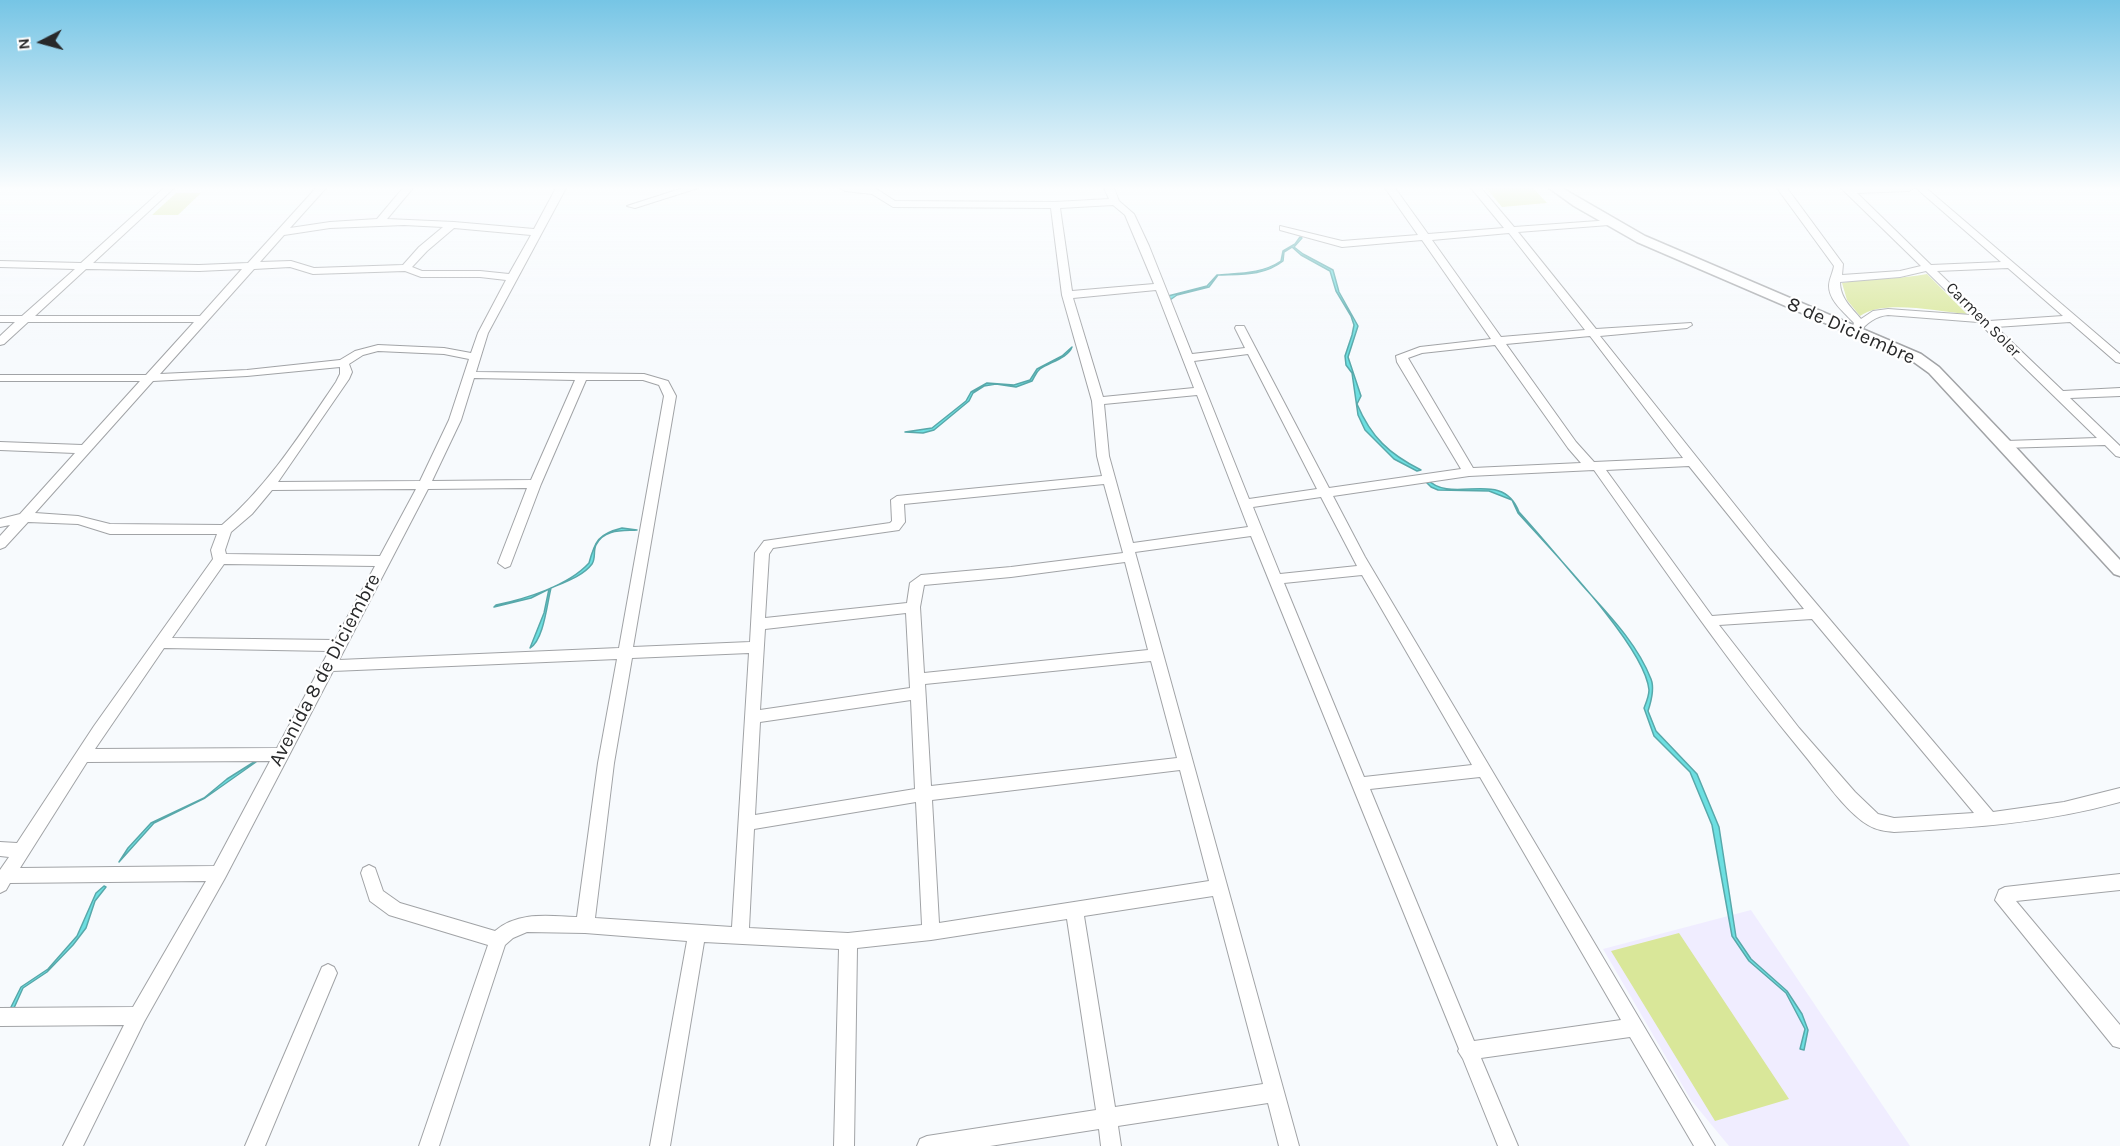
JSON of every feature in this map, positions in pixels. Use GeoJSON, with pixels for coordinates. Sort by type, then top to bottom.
{"type":"FeatureCollection","features":[{"type":"Feature","properties":{"kind":"street"},"geometry":{"type":"LineString","coordinates":[[0,342],[111,241]]}},
{"type":"Feature","properties":{"kind":"street"},"geometry":{"type":"LineString","coordinates":[[0,544],[273,241]]}},
{"type":"Feature","properties":{"kind":"street"},"geometry":{"type":"LineString","coordinates":[[406,268],[432,241]]}},
{"type":"Feature","properties":{"kind":"street"},"geometry":{"type":"LineString","coordinates":[[520,241],[528,251]]}},
{"type":"Feature","properties":{"kind":"street","name":"Avenida 8 de Diciembre"},"geometry":{"type":"LineString","coordinates":[[73,1146],[138,1016],[219,873],[424,485],[455,420],[483,333],[533,241]]}},
{"type":"Feature","properties":{"kind":"street"},"geometry":{"type":"LineString","coordinates":[[1060,241],[1067,296],[1098,402],[1103,456],[1289,1146]]}},
{"type":"Feature","properties":{"kind":"street"},"geometry":{"type":"LineString","coordinates":[[1141,241],[1244,504],[1508,1146]]}},
{"type":"Feature","properties":{"kind":"street"},"geometry":{"type":"LineString","coordinates":[[1329,241],[1342,244],[1377,241]]}},
{"type":"Feature","properties":{"kind":"street"},"geometry":{"type":"LineString","coordinates":[[1427,241],[1572,445],[1594,466],[1708,621],[1794,732],[1849,797],[1872,819],[1893,825],[1990,820],[2079,808],[2120,795]]}},
{"type":"Feature","properties":{"kind":"street"},"geometry":{"type":"LineString","coordinates":[[1521,241],[1813,614],[1990,820]]}},
{"type":"Feature","properties":{"kind":"street","name":"8 de Diciembre"},"geometry":{"type":"LineString","coordinates":[[1649,241],[1682,258],[1857,328],[1906,352],[1934,370],[2120,570]]}},
{"type":"Feature","properties":{"kind":"street"},"geometry":{"type":"LineString","coordinates":[[1821,241],[1839,266],[1834,284],[1838,298],[1857,328],[1876,314],[1888,312],[1983,321],[2073,319]]}},
{"type":"Feature","properties":{"kind":"street","name":"Carmen Soler"},"geometry":{"type":"LineString","coordinates":[[1902,241],[2120,453]]}},
{"type":"Feature","properties":{"kind":"street"},"geometry":{"type":"LineString","coordinates":[[1983,241],[2120,360]]}},
{"type":"Feature","properties":{"kind":"street"},"geometry":{"type":"LineString","coordinates":[[0,264],[87,264],[187,268],[252,264],[296,265],[314,271],[406,268],[421,274],[480,274],[514,278]]}},
{"type":"Feature","properties":{"kind":"street"},"geometry":{"type":"LineString","coordinates":[[1836,279],[1900,274],[1930,268],[2010,265]]}},
{"type":"Feature","properties":{"kind":"street"},"geometry":{"type":"LineString","coordinates":[[1067,296],[1160,287]]}},
{"type":"Feature","properties":{"kind":"street"},"geometry":{"type":"LineString","coordinates":[[0,319],[202,319]]}},
{"type":"Feature","properties":{"kind":"street"},"geometry":{"type":"LineString","coordinates":[[1469,472],[1403,362],[1402,356],[1420,350],[1498,341],[1687,325]]}},
{"type":"Feature","properties":{"kind":"street"},"geometry":{"type":"LineString","coordinates":[[1240,328],[1366,570],[1705,1146]]}},
{"type":"Feature","properties":{"kind":"street"},"geometry":{"type":"LineString","coordinates":[[0,378],[149,378],[246,373],[343,363],[359,353],[378,348],[444,351],[474,357]]}},
{"type":"Feature","properties":{"kind":"street"},"geometry":{"type":"LineString","coordinates":[[1188,358],[1252,350]]}},
{"type":"Feature","properties":{"kind":"street"},"geometry":{"type":"LineString","coordinates":[[3,880],[82,756],[220,559],[218,550],[225,530],[247,511],[269,486],[340,385],[347,373],[347,368],[343,363]]}},
{"type":"Feature","properties":{"kind":"street"},"geometry":{"type":"LineString","coordinates":[[470,375],[644,377],[664,383],[670,396],[606,764],[585,925]]}},
{"type":"Feature","properties":{"kind":"street"},"geometry":{"type":"LineString","coordinates":[[505,563],[535,484],[582,376]]}},
{"type":"Feature","properties":{"kind":"street"},"geometry":{"type":"LineString","coordinates":[[1098,402],[1199,391]]}},
{"type":"Feature","properties":{"kind":"street"},"geometry":{"type":"LineString","coordinates":[[2060,395],[2120,392]]}},
{"type":"Feature","properties":{"kind":"street"},"geometry":{"type":"LineString","coordinates":[[2006,445],[2107,441]]}},
{"type":"Feature","properties":{"kind":"street"},"geometry":{"type":"LineString","coordinates":[[0,446],[86,448]]}},
{"type":"Feature","properties":{"kind":"street"},"geometry":{"type":"LineString","coordinates":[[1244,504],[1469,472],[1692,462]]}},
{"type":"Feature","properties":{"kind":"street"},"geometry":{"type":"LineString","coordinates":[[740,936],[762,553],[769,544],[894,527],[899,522],[897,500],[1109,479]]}},
{"type":"Feature","properties":{"kind":"street"},"geometry":{"type":"LineString","coordinates":[[269,486],[535,484]]}},
{"type":"Feature","properties":{"kind":"street"},"geometry":{"type":"LineString","coordinates":[[0,523],[24,517],[78,520],[110,529],[225,530]]}},
{"type":"Feature","properties":{"kind":"street"},"geometry":{"type":"LineString","coordinates":[[931,932],[914,607],[916,588],[921,580],[1011,572],[1255,531]]}},
{"type":"Feature","properties":{"kind":"street"},"geometry":{"type":"LineString","coordinates":[[220,559],[383,561]]}},
{"type":"Feature","properties":{"kind":"street"},"geometry":{"type":"LineString","coordinates":[[1275,579],[1366,570]]}},
{"type":"Feature","properties":{"kind":"street"},"geometry":{"type":"LineString","coordinates":[[759,624],[914,607]]}},
{"type":"Feature","properties":{"kind":"street"},"geometry":{"type":"LineString","coordinates":[[1708,621],[1813,614]]}},
{"type":"Feature","properties":{"kind":"street"},"geometry":{"type":"LineString","coordinates":[[161,644],[338,646]]}},
{"type":"Feature","properties":{"kind":"street"},"geometry":{"type":"LineString","coordinates":[[328,666],[758,647]]}},
{"type":"Feature","properties":{"kind":"street"},"geometry":{"type":"LineString","coordinates":[[754,717],[918,686],[1157,655]]}},
{"type":"Feature","properties":{"kind":"street"},"geometry":{"type":"LineString","coordinates":[[82,756],[282,754]]}},
{"type":"Feature","properties":{"kind":"street"},"geometry":{"type":"LineString","coordinates":[[747,823],[923,794],[1186,763]]}},
{"type":"Feature","properties":{"kind":"street"},"geometry":{"type":"LineString","coordinates":[[1358,784],[1484,770]]}},
{"type":"Feature","properties":{"kind":"street"},"geometry":{"type":"LineString","coordinates":[[0,849],[20,850]]}},
{"type":"Feature","properties":{"kind":"street"},"geometry":{"type":"LineString","coordinates":[[3,880],[219,873]]}},
{"type":"Feature","properties":{"kind":"street"},"geometry":{"type":"LineString","coordinates":[[369,873],[376,896],[395,909],[498,940]]}},
{"type":"Feature","properties":{"kind":"street"},"geometry":{"type":"LineString","coordinates":[[2120,882],[2005,896],[2004,900],[2120,1039]]}},
{"type":"Feature","properties":{"kind":"street"},"geometry":{"type":"LineString","coordinates":[[429,1146],[498,940],[507,932],[526,924],[585,925],[697,934],[848,941],[931,932],[1220,887]]}},
{"type":"Feature","properties":{"kind":"street"},"geometry":{"type":"LineString","coordinates":[[1074,910],[1111,1146]]}},
{"type":"Feature","properties":{"kind":"street"},"geometry":{"type":"LineString","coordinates":[[660,1146],[697,934]]}},
{"type":"Feature","properties":{"kind":"street"},"geometry":{"type":"LineString","coordinates":[[844,1146],[848,941]]}},
{"type":"Feature","properties":{"kind":"street"},"geometry":{"type":"LineString","coordinates":[[255,1146],[328,973]]}},
{"type":"Feature","properties":{"kind":"street"},"geometry":{"type":"LineString","coordinates":[[0,1017],[138,1016]]}},
{"type":"Feature","properties":{"kind":"street"},"geometry":{"type":"LineString","coordinates":[[1467,1050],[1635,1027]]}},
{"type":"Feature","properties":{"kind":"street"},"geometry":{"type":"LineString","coordinates":[[927,1146],[1275,1092]]}},
{"type":"Feature","properties":{"kind":"shaded area"},"geometry":{"type":"Polygon","coordinates":[[[1751,910],[1910,1146],[1729,1146],[1691,1100],[1603,949],[1751,910]]]}},
{"type":"Feature","properties":{"kind":"green space"},"geometry":{"type":"Polygon","coordinates":[[[1927,274],[1967,314],[1897,307],[1883,308],[1860,316],[1847,300],[1842,283],[1906,277],[1927,274]]]}},
{"type":"Feature","properties":{"kind":"green space"},"geometry":{"type":"Polygon","coordinates":[[[1679,933],[1789,1099],[1715,1121],[1611,951],[1679,933]]]}},
{"type":"Feature","properties":{"kind":"water"},"geometry":{"type":"Polygon","coordinates":[[[1299,241],[1294,247],[1333,270],[1339,292],[1358,326],[1348,357],[1361,396],[1357,404],[1362,416],[1390,451],[1421,470],[1417,471],[1394,459],[1365,430],[1358,415],[1352,373],[1346,365],[1345,356],[1354,325],[1336,291],[1330,271],[1301,255],[1292,247],[1284,252],[1283,261],[1276,266],[1260,272],[1218,275],[1209,287],[1177,295],[1170,300],[1168,296],[1207,286],[1217,275],[1250,272],[1274,265],[1281,261],[1283,251],[1299,241]]]}},
{"type":"Feature","properties":{"kind":"water"},"geometry":{"type":"Polygon","coordinates":[[[1072,347],[1063,357],[1040,369],[1032,381],[1016,387],[996,384],[984,386],[973,393],[969,401],[934,430],[923,433],[905,432],[932,428],[966,401],[971,392],[987,383],[1014,385],[1030,380],[1037,369],[1062,356],[1072,347]]]}},
{"type":"Feature","properties":{"kind":"water"},"geometry":{"type":"Polygon","coordinates":[[[1423,479],[1450,489],[1489,489],[1501,492],[1512,500],[1489,491],[1438,490],[1423,479]]]}},
{"type":"Feature","properties":{"kind":"water"},"geometry":{"type":"Polygon","coordinates":[[[1512,501],[1519,512],[1562,561],[1518,513],[1512,501]]]}},
{"type":"Feature","properties":{"kind":"water"},"geometry":{"type":"Polygon","coordinates":[[[622,528],[637,530],[609,533],[604,536],[596,545],[593,562],[588,568],[559,584],[589,563],[593,549],[599,540],[603,536],[608,533],[622,528]]]}},
{"type":"Feature","properties":{"kind":"water"},"geometry":{"type":"Polygon","coordinates":[[[553,587],[551,588],[539,637],[530,648],[544,613],[549,589],[531,598],[494,607],[553,587]]]}},
{"type":"Feature","properties":{"kind":"water"},"geometry":{"type":"Polygon","coordinates":[[[1589,593],[1621,630],[1645,666],[1653,687],[1648,711],[1656,731],[1697,774],[1719,827],[1736,937],[1751,959],[1787,991],[1802,1014],[1808,1030],[1804,1050],[1800,1049],[1805,1029],[1786,993],[1749,961],[1732,936],[1712,825],[1690,772],[1654,736],[1644,708],[1649,690],[1644,671],[1614,624],[1589,593]]]}},
{"type":"Feature","properties":{"kind":"water"},"geometry":{"type":"Polygon","coordinates":[[[256,762],[205,798],[154,823],[119,862],[128,848],[151,823],[204,798],[227,779],[256,762]]]}},
{"type":"Feature","properties":{"kind":"water"},"geometry":{"type":"Polygon","coordinates":[[[104,886],[106,887],[95,901],[86,928],[47,972],[23,988],[14,1008],[10,1009],[21,987],[48,969],[77,936],[96,893],[104,886]]]}}]}
